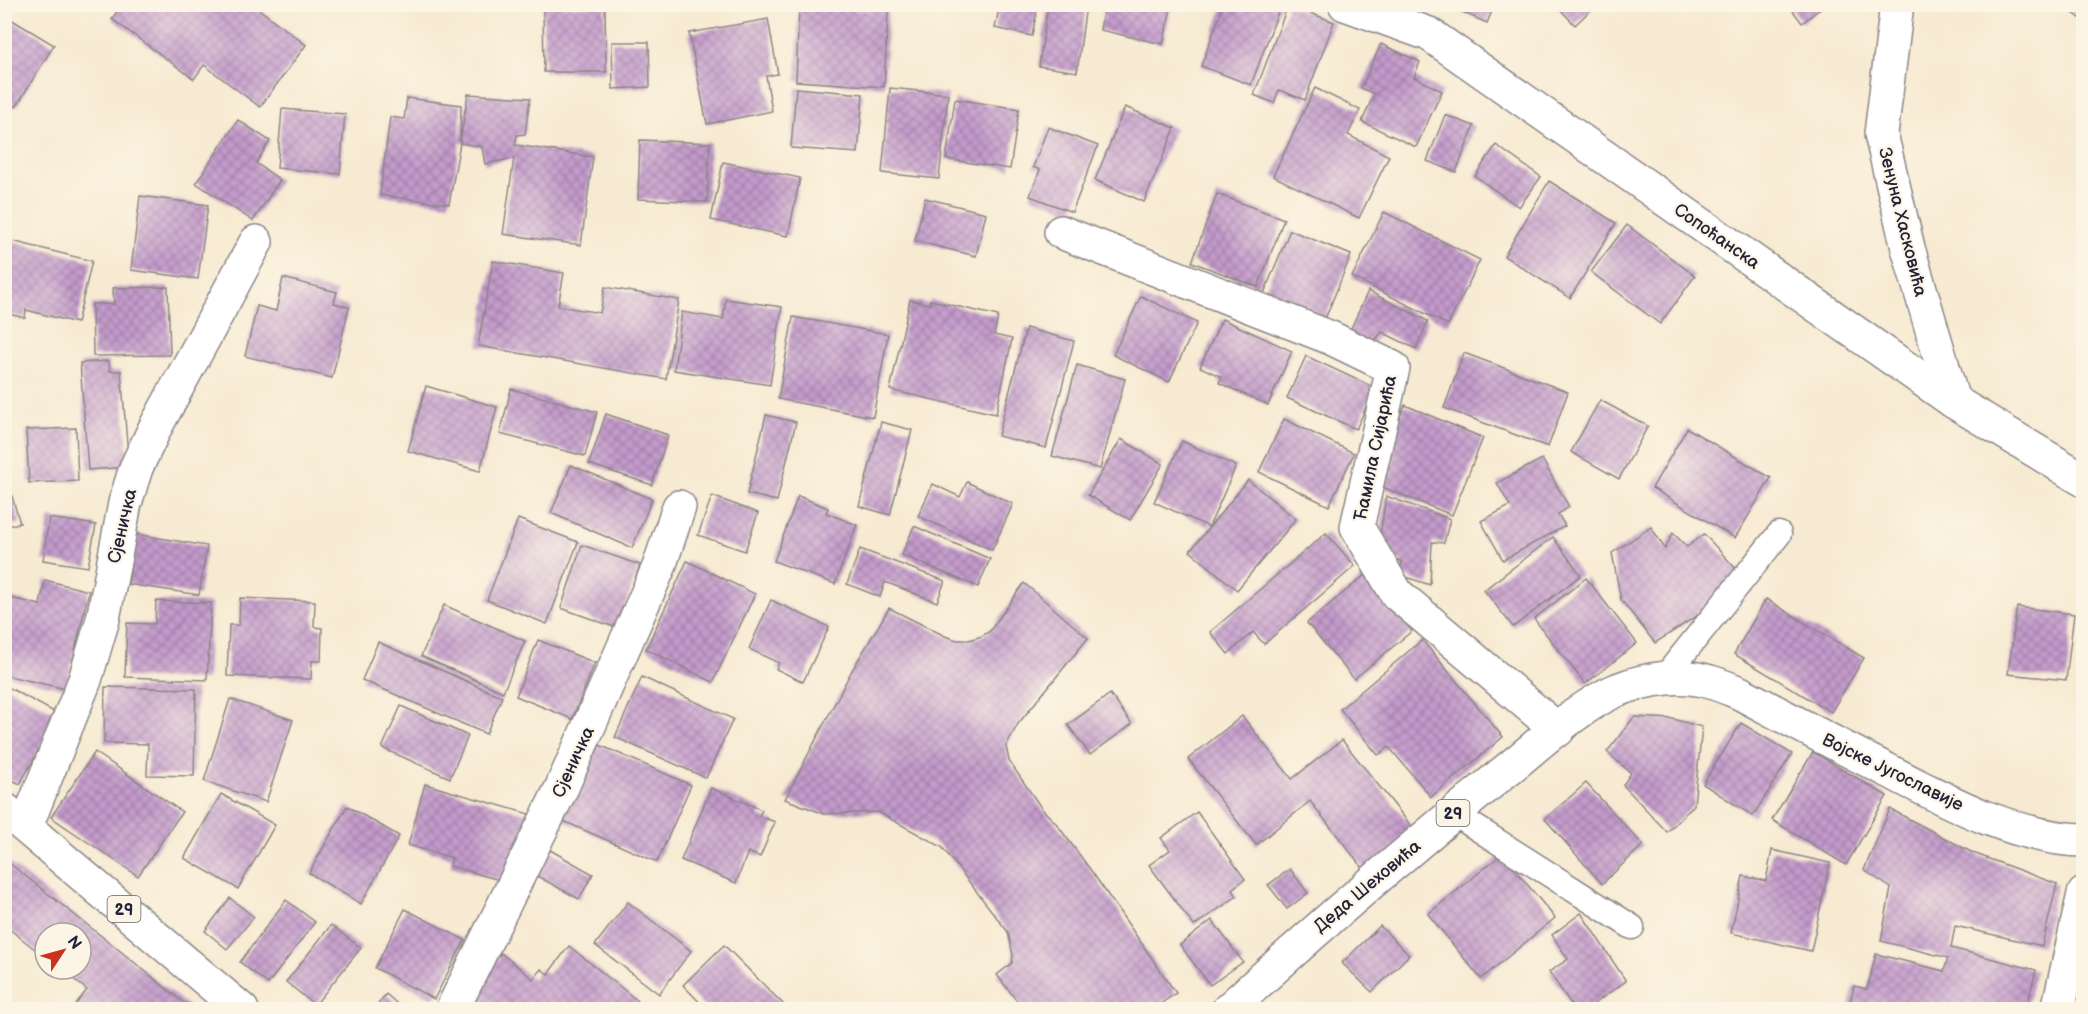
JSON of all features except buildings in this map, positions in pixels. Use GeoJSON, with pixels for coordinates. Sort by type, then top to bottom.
{"type":"FeatureCollection","features":[{"type":"Feature","properties":{"kind":"street","name":"Сопоћанска"},"geometry":{"type":"LineString","coordinates":[[1346,4],[1429,34],[1953,401],[2084,480]]}},
{"type":"Feature","properties":{"kind":"street","name":"Зенуна Хасковића"},"geometry":{"type":"LineString","coordinates":[[1897,4],[1881,134],[1908,248],[1953,401]]}},
{"type":"Feature","properties":{"kind":"street","name":"Ћамила Сијарића"},"geometry":{"type":"LineString","coordinates":[[1061,232],[1331,338],[1393,368],[1357,527],[1397,594],[1558,729]]}},
{"type":"Feature","properties":{"kind":"street","name":"Сјеничка"},"geometry":{"type":"LineString","coordinates":[[242,1010],[15,818],[85,680],[103,619],[125,503],[136,468],[155,428],[256,242]]}},
{"type":"Feature","properties":{"kind":"street","name":"Сјеничка"},"geometry":{"type":"LineString","coordinates":[[452,1010],[562,788],[659,567],[679,507]]}},
{"type":"Feature","properties":{"kind":"street","name":"Деда Шеховића"},"geometry":{"type":"LineString","coordinates":[[1228,1010],[1307,938],[1453,813],[1587,706],[1617,690],[1664,678],[1710,681]]}},
{"type":"Feature","properties":{"kind":"street","name":"Војске Југославије"},"geometry":{"type":"LineString","coordinates":[[1710,681],[1740,693],[1902,778],[1966,808],[2027,831],[2061,840],[2084,840]]}},
{"type":"Feature","properties":{"kind":"street"},"geometry":{"type":"LineString","coordinates":[[2058,1010],[2084,894]]}},
{"type":"Feature","properties":{"kind":"lane"},"geometry":{"type":"LineString","coordinates":[[1664,678],[1779,534]]}},
{"type":"Feature","properties":{"kind":"lane"},"geometry":{"type":"LineString","coordinates":[[1453,813],[1632,927]]}}]}
